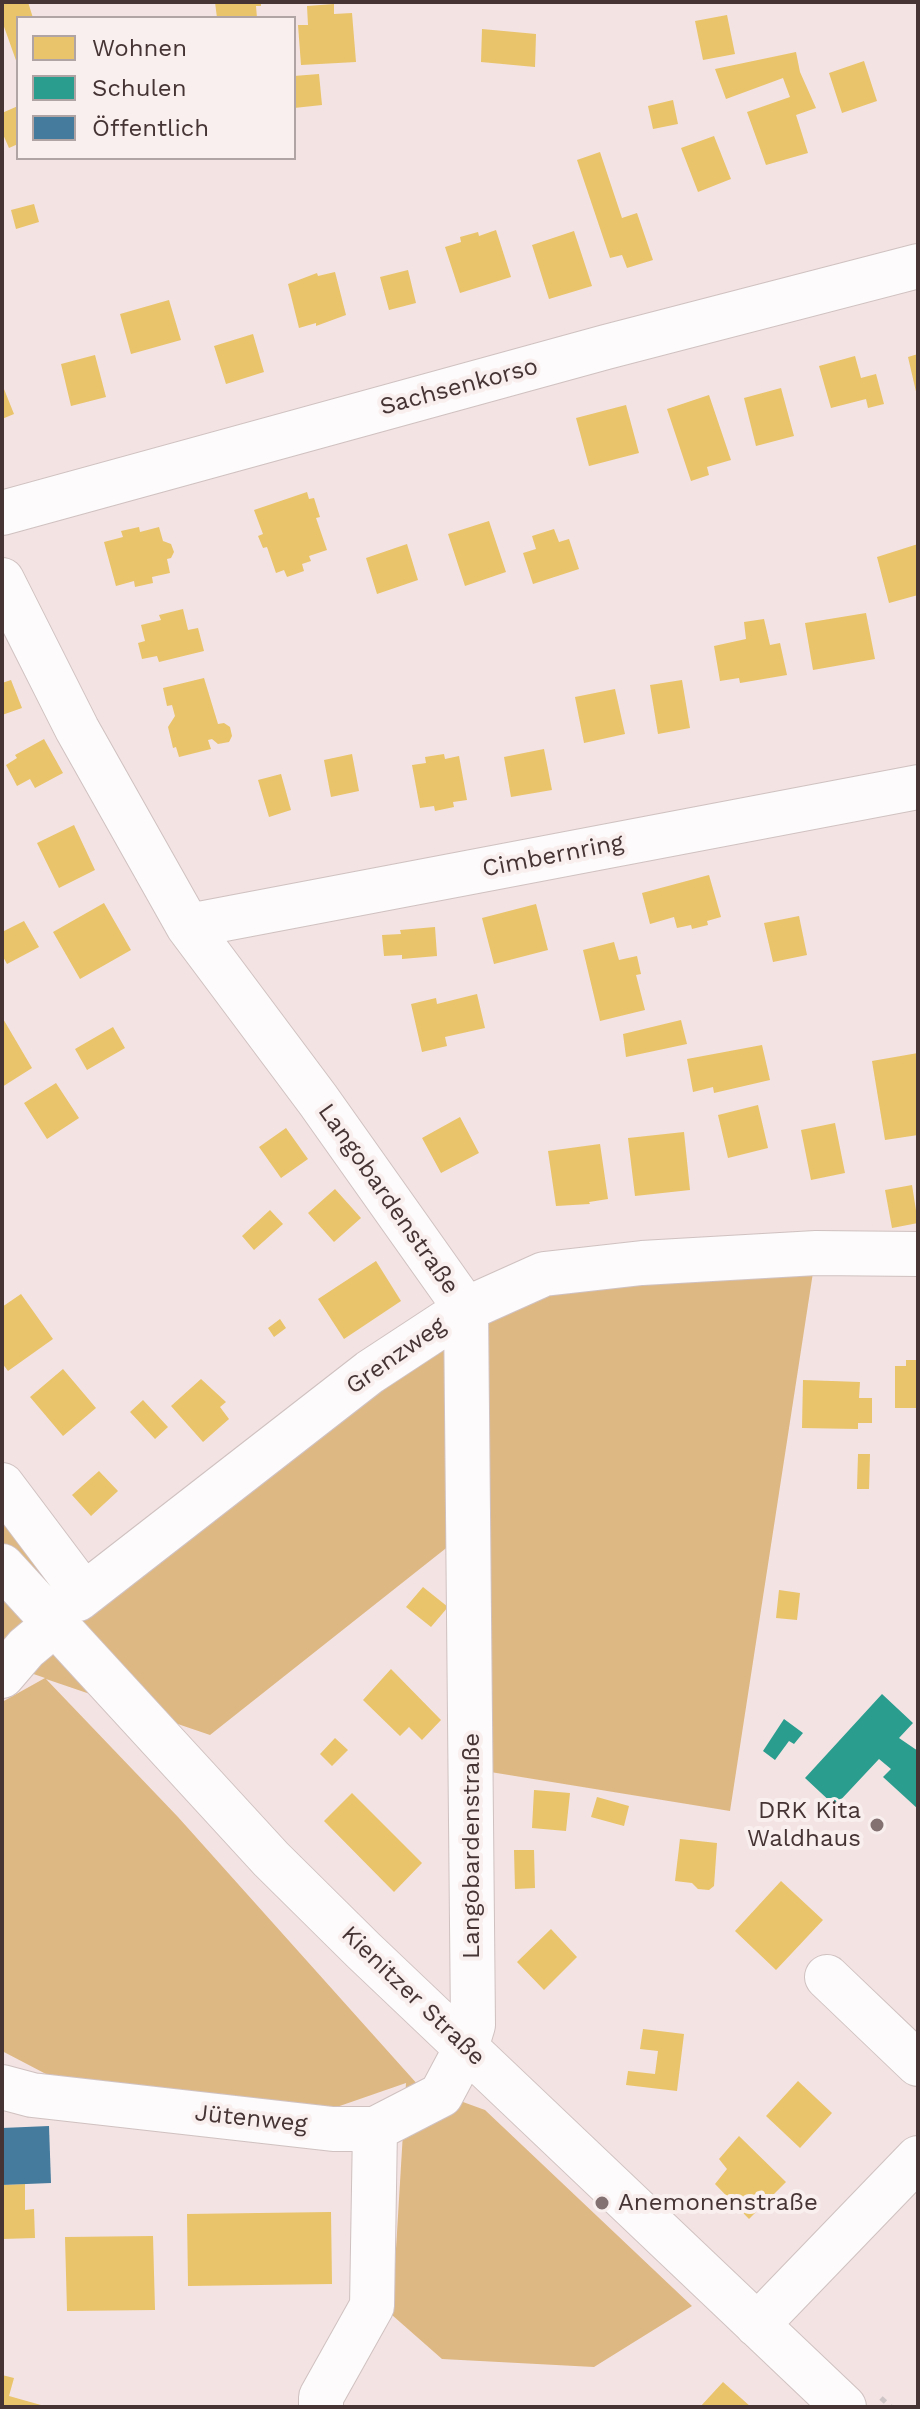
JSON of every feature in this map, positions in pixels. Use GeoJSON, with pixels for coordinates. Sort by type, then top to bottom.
{"type":"FeatureCollection","features":[{"type":"Feature","properties":{"kind":"street","name":"Sachsenkorso"},"geometry":{"type":"LineString","coordinates":[[2,513],[606,347],[918,266]]}},
{"type":"Feature","properties":{"kind":"street","name":"Langobardenstraße"},"geometry":{"type":"LineString","coordinates":[[2,580],[77,729],[188,926],[318,1100],[466,1309],[473,1993],[473,2025],[466,2048]]}},
{"type":"Feature","properties":{"kind":"street","name":"Cimbernring"},"geometry":{"type":"LineString","coordinates":[[188,926],[918,787]]}},
{"type":"Feature","properties":{"kind":"street","name":"Grenzweg"},"geometry":{"type":"LineString","coordinates":[[2,1676],[26,1648],[72,1605],[370,1372],[466,1309],[544,1274],[642,1263],[816,1253],[918,1254]]}},
{"type":"Feature","properties":{"kind":"street","name":"Kienitzer Straße"},"geometry":{"type":"LineString","coordinates":[[2,1485],[72,1605],[271,1859],[844,2407]]}},
{"type":"Feature","properties":{"kind":"street","name":"Kienitzer Straße"},"geometry":{"type":"LineString","coordinates":[[2,1566],[72,1605]]}},
{"type":"Feature","properties":{"kind":"street"},"geometry":{"type":"LineString","coordinates":[[827,1977],[918,2064]]}},
{"type":"Feature","properties":{"kind":"street","name":"Jütenweg"},"geometry":{"type":"LineString","coordinates":[[2,2087],[32,2095],[333,2129],[375,2129],[441,2095],[466,2048]]}},
{"type":"Feature","properties":{"kind":"street"},"geometry":{"type":"LineString","coordinates":[[321,2407],[321,2397],[372,2306],[375,2129]]}},
{"type":"Feature","properties":{"kind":"street"},"geometry":{"type":"LineString","coordinates":[[757,2325],[918,2158]]}},
{"type":"Feature","properties":{"kind":"shaded area"},"geometry":{"type":"Polygon","coordinates":[[[816,1253],[730,1811],[472,1769],[469,1530],[210,1735],[46,1679],[178,1817],[419,2086],[485,2110],[692,2306],[594,2367],[442,2359],[392,2315],[406,2083],[331,2109],[46,2074],[2,2051],[2,1702],[45,1678],[2,1663],[2,1485],[84,1593],[466,1309],[816,1253]]]}},
{"type":"Feature","properties":{"kind":"building: Wohnen"},"geometry":{"type":"Polygon","coordinates":[[[2,2],[28,2],[32,16],[16,16],[16,60],[2,21],[2,2]]]}},
{"type":"Feature","properties":{"kind":"building: Wohnen"},"geometry":{"type":"Polygon","coordinates":[[[215,2],[261,2],[261,6],[256,6],[257,16],[217,16],[215,2]]]}},
{"type":"Feature","properties":{"kind":"building: Wohnen"},"geometry":{"type":"Polygon","coordinates":[[[334,4],[334,14],[352,13],[356,62],[301,65],[298,25],[308,25],[307,6],[334,4]]]}},
{"type":"Feature","properties":{"kind":"building: Wohnen"},"geometry":{"type":"Polygon","coordinates":[[[727,15],[735,54],[703,60],[695,21],[727,15]]]}},
{"type":"Feature","properties":{"kind":"building: Wohnen"},"geometry":{"type":"Polygon","coordinates":[[[482,29],[536,34],[535,67],[481,62],[482,29]]]}},
{"type":"Feature","properties":{"kind":"building: Wohnen"},"geometry":{"type":"Polygon","coordinates":[[[796,52],[800,72],[816,108],[796,115],[808,153],[766,165],[747,112],[790,97],[783,78],[726,99],[715,69],[796,52]]]}},
{"type":"Feature","properties":{"kind":"building: Wohnen"},"geometry":{"type":"Polygon","coordinates":[[[864,61],[877,101],[842,113],[829,73],[864,61]]]}},
{"type":"Feature","properties":{"kind":"building: Wohnen"},"geometry":{"type":"Polygon","coordinates":[[[319,74],[322,105],[296,108],[296,76],[319,74]]]}},
{"type":"Feature","properties":{"kind":"building: Wohnen"},"geometry":{"type":"Polygon","coordinates":[[[673,100],[678,124],[653,129],[648,106],[673,100]]]}},
{"type":"Feature","properties":{"kind":"building: Wohnen"},"geometry":{"type":"Polygon","coordinates":[[[16,107],[16,145],[9,148],[2,132],[2,113],[16,107]]]}},
{"type":"Feature","properties":{"kind":"building: Wohnen"},"geometry":{"type":"Polygon","coordinates":[[[714,136],[731,179],[698,192],[681,148],[714,136]]]}},
{"type":"Feature","properties":{"kind":"building: Wohnen"},"geometry":{"type":"Polygon","coordinates":[[[600,152],[622,218],[637,213],[653,260],[627,268],[622,255],[610,258],[577,160],[600,152]]]}},
{"type":"Feature","properties":{"kind":"building: Wohnen"},"geometry":{"type":"Polygon","coordinates":[[[34,204],[39,222],[16,229],[11,210],[34,204]]]}},
{"type":"Feature","properties":{"kind":"building: Wohnen"},"geometry":{"type":"Polygon","coordinates":[[[496,230],[511,277],[460,293],[445,247],[461,242],[460,237],[478,232],[479,236],[496,230]]]}},
{"type":"Feature","properties":{"kind":"building: Wohnen"},"geometry":{"type":"Polygon","coordinates":[[[574,231],[592,286],[549,299],[532,245],[574,231]]]}},
{"type":"Feature","properties":{"kind":"building: Wohnen"},"geometry":{"type":"Polygon","coordinates":[[[408,270],[416,303],[389,310],[380,277],[408,270]]]}},
{"type":"Feature","properties":{"kind":"building: Wohnen"},"geometry":{"type":"Polygon","coordinates":[[[335,272],[346,315],[316,326],[316,323],[299,328],[288,284],[317,273],[318,276],[335,272]]]}},
{"type":"Feature","properties":{"kind":"building: Wohnen"},"geometry":{"type":"Polygon","coordinates":[[[169,300],[181,340],[131,354],[120,314],[169,300]]]}},
{"type":"Feature","properties":{"kind":"building: Wohnen"},"geometry":{"type":"Polygon","coordinates":[[[253,334],[264,372],[226,384],[214,346],[253,334]]]}},
{"type":"Feature","properties":{"kind":"building: Wohnen"},"geometry":{"type":"Polygon","coordinates":[[[918,354],[918,396],[917,396],[908,357],[918,354]]]}},
{"type":"Feature","properties":{"kind":"building: Wohnen"},"geometry":{"type":"Polygon","coordinates":[[[95,355],[106,397],[71,406],[61,364],[95,355]]]}},
{"type":"Feature","properties":{"kind":"building: Wohnen"},"geometry":{"type":"Polygon","coordinates":[[[855,356],[861,378],[876,374],[884,404],[868,408],[866,399],[831,408],[819,366],[855,356]]]}},
{"type":"Feature","properties":{"kind":"building: Wohnen"},"geometry":{"type":"Polygon","coordinates":[[[2,384],[14,414],[2,419],[2,384]]]}},
{"type":"Feature","properties":{"kind":"building: Wohnen"},"geometry":{"type":"Polygon","coordinates":[[[781,388],[794,436],[756,446],[744,398],[781,388]]]}},
{"type":"Feature","properties":{"kind":"building: Wohnen"},"geometry":{"type":"Polygon","coordinates":[[[709,395],[731,460],[707,467],[709,475],[691,481],[667,409],[709,395]]]}},
{"type":"Feature","properties":{"kind":"building: Wohnen"},"geometry":{"type":"Polygon","coordinates":[[[626,405],[639,453],[589,466],[576,418],[626,405]]]}},
{"type":"Feature","properties":{"kind":"building: Wohnen"},"geometry":{"type":"Polygon","coordinates":[[[307,492],[309,499],[314,498],[320,517],[316,518],[327,550],[309,556],[311,561],[302,564],[304,571],[287,577],[284,570],[276,573],[267,547],[263,548],[258,536],[263,534],[254,510],[307,492]]]}},
{"type":"Feature","properties":{"kind":"building: Wohnen"},"geometry":{"type":"Polygon","coordinates":[[[489,521],[506,572],[465,586],[448,534],[489,521]]]}},
{"type":"Feature","properties":{"kind":"building: Wohnen"},"geometry":{"type":"Polygon","coordinates":[[[139,527],[140,532],[159,527],[163,541],[171,544],[174,552],[167,559],[170,573],[152,577],[153,583],[135,587],[134,581],[116,586],[104,542],[123,537],[121,531],[139,527]]]}},
{"type":"Feature","properties":{"kind":"building: Wohnen"},"geometry":{"type":"Polygon","coordinates":[[[554,529],[559,542],[569,539],[579,569],[533,584],[523,553],[536,549],[532,536],[554,529]]]}},
{"type":"Feature","properties":{"kind":"building: Wohnen"},"geometry":{"type":"Polygon","coordinates":[[[407,544],[418,580],[377,594],[366,558],[407,544]]]}},
{"type":"Feature","properties":{"kind":"building: Wohnen"},"geometry":{"type":"Polygon","coordinates":[[[918,544],[918,595],[889,603],[877,557],[918,544]]]}},
{"type":"Feature","properties":{"kind":"building: Wohnen"},"geometry":{"type":"Polygon","coordinates":[[[183,609],[188,630],[198,628],[204,651],[159,662],[157,656],[142,659],[138,643],[145,641],[141,625],[161,620],[159,615],[183,609]]]}},
{"type":"Feature","properties":{"kind":"building: Wohnen"},"geometry":{"type":"Polygon","coordinates":[[[866,613],[875,659],[813,670],[805,623],[866,613]]]}},
{"type":"Feature","properties":{"kind":"building: Wohnen"},"geometry":{"type":"Polygon","coordinates":[[[764,619],[770,645],[780,643],[787,675],[740,683],[739,678],[720,681],[714,646],[746,639],[744,622],[764,619]]]}},
{"type":"Feature","properties":{"kind":"building: Wohnen"},"geometry":{"type":"Polygon","coordinates":[[[204,678],[218,724],[224,723],[230,727],[232,736],[229,742],[218,744],[212,739],[208,740],[211,749],[179,757],[176,747],[173,748],[168,727],[175,716],[172,705],[167,706],[163,688],[204,678]]]}},
{"type":"Feature","properties":{"kind":"building: Wohnen"},"geometry":{"type":"Polygon","coordinates":[[[11,680],[22,708],[2,715],[2,683],[11,680]]]}},
{"type":"Feature","properties":{"kind":"building: Wohnen"},"geometry":{"type":"Polygon","coordinates":[[[682,680],[690,728],[658,734],[650,685],[682,680]]]}},
{"type":"Feature","properties":{"kind":"building: Wohnen"},"geometry":{"type":"Polygon","coordinates":[[[615,689],[625,734],[584,743],[575,697],[615,689]]]}},
{"type":"Feature","properties":{"kind":"building: Wohnen"},"geometry":{"type":"Polygon","coordinates":[[[44,739],[63,773],[35,788],[30,779],[17,786],[6,765],[17,758],[15,755],[44,739]]]}},
{"type":"Feature","properties":{"kind":"building: Wohnen"},"geometry":{"type":"Polygon","coordinates":[[[544,749],[552,790],[511,797],[504,757],[544,749]]]}},
{"type":"Feature","properties":{"kind":"building: Wohnen"},"geometry":{"type":"Polygon","coordinates":[[[352,754],[359,791],[331,797],[324,760],[352,754]]]}},
{"type":"Feature","properties":{"kind":"building: Wohnen"},"geometry":{"type":"Polygon","coordinates":[[[444,754],[445,759],[459,756],[467,800],[453,802],[454,807],[435,811],[434,806],[420,808],[412,765],[426,763],[425,757],[444,754]]]}},
{"type":"Feature","properties":{"kind":"building: Wohnen"},"geometry":{"type":"Polygon","coordinates":[[[281,774],[291,810],[269,817],[258,780],[281,774]]]}},
{"type":"Feature","properties":{"kind":"building: Wohnen"},"geometry":{"type":"Polygon","coordinates":[[[74,825],[95,870],[59,888],[37,843],[74,825]]]}},
{"type":"Feature","properties":{"kind":"building: Wohnen"},"geometry":{"type":"Polygon","coordinates":[[[709,875],[721,917],[707,921],[708,925],[692,929],[691,925],[677,928],[674,917],[650,924],[642,893],[709,875]]]}},
{"type":"Feature","properties":{"kind":"building: Wohnen"},"geometry":{"type":"Polygon","coordinates":[[[104,903],[131,950],[80,979],[53,932],[104,903]]]}},
{"type":"Feature","properties":{"kind":"building: Wohnen"},"geometry":{"type":"Polygon","coordinates":[[[536,904],[548,950],[494,964],[482,918],[536,904]]]}},
{"type":"Feature","properties":{"kind":"building: Wohnen"},"geometry":{"type":"Polygon","coordinates":[[[799,916],[807,955],[773,962],[764,923],[799,916]]]}},
{"type":"Feature","properties":{"kind":"building: Wohnen"},"geometry":{"type":"Polygon","coordinates":[[[24,921],[39,947],[7,964],[2,955],[2,932],[24,921]]]}},
{"type":"Feature","properties":{"kind":"building: Wohnen"},"geometry":{"type":"Polygon","coordinates":[[[435,927],[437,956],[402,959],[402,955],[384,956],[382,935],[435,927]]]}},
{"type":"Feature","properties":{"kind":"building: Wohnen"},"geometry":{"type":"Polygon","coordinates":[[[614,942],[619,960],[637,956],[641,974],[636,975],[645,1010],[600,1021],[583,950],[614,942]]]}},
{"type":"Feature","properties":{"kind":"building: Wohnen"},"geometry":{"type":"Polygon","coordinates":[[[477,994],[485,1028],[445,1037],[447,1046],[422,1052],[411,1004],[436,998],[437,1004],[477,994]]]}},
{"type":"Feature","properties":{"kind":"building: Wohnen"},"geometry":{"type":"Polygon","coordinates":[[[2,1017],[32,1068],[2,1087],[2,1017]]]}},
{"type":"Feature","properties":{"kind":"building: Wohnen"},"geometry":{"type":"Polygon","coordinates":[[[681,1020],[687,1044],[626,1057],[623,1034],[681,1020]]]}},
{"type":"Feature","properties":{"kind":"building: Wohnen"},"geometry":{"type":"Polygon","coordinates":[[[113,1027],[125,1048],[87,1070],[75,1049],[113,1027]]]}},
{"type":"Feature","properties":{"kind":"building: Wohnen"},"geometry":{"type":"Polygon","coordinates":[[[762,1045],[770,1080],[714,1093],[713,1087],[693,1092],[687,1059],[762,1045]]]}},
{"type":"Feature","properties":{"kind":"building: Wohnen"},"geometry":{"type":"Polygon","coordinates":[[[918,1053],[918,1135],[885,1140],[872,1061],[918,1053]]]}},
{"type":"Feature","properties":{"kind":"building: Wohnen"},"geometry":{"type":"Polygon","coordinates":[[[56,1083],[79,1118],[47,1139],[24,1103],[56,1083]]]}},
{"type":"Feature","properties":{"kind":"building: Wohnen"},"geometry":{"type":"Polygon","coordinates":[[[758,1105],[768,1148],[728,1158],[718,1115],[758,1105]]]}},
{"type":"Feature","properties":{"kind":"building: Wohnen"},"geometry":{"type":"Polygon","coordinates":[[[460,1117],[479,1153],[441,1173],[422,1138],[460,1117]]]}},
{"type":"Feature","properties":{"kind":"building: Wohnen"},"geometry":{"type":"Polygon","coordinates":[[[835,1123],[845,1173],[811,1180],[801,1130],[835,1123]]]}},
{"type":"Feature","properties":{"kind":"building: Wohnen"},"geometry":{"type":"Polygon","coordinates":[[[286,1128],[308,1159],[281,1178],[259,1147],[286,1128]]]}},
{"type":"Feature","properties":{"kind":"building: Wohnen"},"geometry":{"type":"Polygon","coordinates":[[[684,1132],[690,1190],[635,1196],[628,1138],[684,1132]]]}},
{"type":"Feature","properties":{"kind":"building: Wohnen"},"geometry":{"type":"Polygon","coordinates":[[[600,1144],[608,1199],[590,1204],[556,1206],[548,1151],[600,1144]]]}},
{"type":"Feature","properties":{"kind":"building: Wohnen"},"geometry":{"type":"Polygon","coordinates":[[[912,1185],[918,1223],[892,1228],[885,1190],[912,1185]]]}},
{"type":"Feature","properties":{"kind":"building: Wohnen"},"geometry":{"type":"Polygon","coordinates":[[[335,1189],[361,1218],[334,1242],[308,1213],[335,1189]]]}},
{"type":"Feature","properties":{"kind":"building: Wohnen"},"geometry":{"type":"Polygon","coordinates":[[[270,1210],[283,1224],[254,1250],[242,1236],[270,1210]]]}},
{"type":"Feature","properties":{"kind":"building: Wohnen"},"geometry":{"type":"Polygon","coordinates":[[[376,1261],[401,1301],[344,1339],[318,1299],[376,1261]]]}},
{"type":"Feature","properties":{"kind":"building: Wohnen"},"geometry":{"type":"Polygon","coordinates":[[[21,1294],[53,1339],[8,1371],[2,1363],[2,1307],[21,1294]]]}},
{"type":"Feature","properties":{"kind":"building: Wohnen"},"geometry":{"type":"Polygon","coordinates":[[[280,1319],[286,1328],[274,1337],[268,1328],[280,1319]]]}},
{"type":"Feature","properties":{"kind":"building: Wohnen"},"geometry":{"type":"Polygon","coordinates":[[[906,1360],[918,1360],[918,1408],[895,1408],[895,1366],[906,1366],[906,1360]]]}},
{"type":"Feature","properties":{"kind":"building: Wohnen"},"geometry":{"type":"Polygon","coordinates":[[[63,1369],[96,1408],[63,1436],[30,1397],[63,1369]]]}},
{"type":"Feature","properties":{"kind":"building: Wohnen"},"geometry":{"type":"Polygon","coordinates":[[[201,1379],[226,1402],[220,1407],[229,1419],[203,1442],[171,1406],[201,1379]]]}},
{"type":"Feature","properties":{"kind":"building: Wohnen"},"geometry":{"type":"Polygon","coordinates":[[[803,1380],[860,1382],[859,1398],[872,1398],[872,1423],[858,1423],[858,1429],[802,1428],[803,1380]]]}},
{"type":"Feature","properties":{"kind":"building: Wohnen"},"geometry":{"type":"Polygon","coordinates":[[[143,1400],[168,1427],[155,1439],[130,1412],[143,1400]]]}},
{"type":"Feature","properties":{"kind":"building: Wohnen"},"geometry":{"type":"Polygon","coordinates":[[[858,1454],[870,1454],[869,1489],[857,1489],[858,1454]]]}},
{"type":"Feature","properties":{"kind":"building: Wohnen"},"geometry":{"type":"Polygon","coordinates":[[[99,1471],[118,1491],[91,1516],[72,1495],[99,1471]]]}},
{"type":"Feature","properties":{"kind":"building: Wohnen"},"geometry":{"type":"Polygon","coordinates":[[[423,1587],[448,1607],[431,1627],[406,1607],[423,1587]]]}},
{"type":"Feature","properties":{"kind":"building: Wohnen"},"geometry":{"type":"Polygon","coordinates":[[[779,1590],[800,1593],[797,1620],[776,1618],[779,1590]]]}},
{"type":"Feature","properties":{"kind":"building: Wohnen"},"geometry":{"type":"Polygon","coordinates":[[[391,1669],[441,1720],[422,1740],[409,1727],[400,1736],[363,1700],[391,1669]]]}},
{"type":"Feature","properties":{"kind":"building: Wohnen"},"geometry":{"type":"Polygon","coordinates":[[[335,1738],[348,1750],[332,1766],[320,1754],[335,1738]]]}},
{"type":"Feature","properties":{"kind":"building: Wohnen"},"geometry":{"type":"Polygon","coordinates":[[[534,1790],[570,1793],[566,1831],[532,1828],[534,1790]]]}},
{"type":"Feature","properties":{"kind":"building: Wohnen"},"geometry":{"type":"Polygon","coordinates":[[[352,1793],[422,1863],[394,1892],[324,1821],[352,1793]]]}},
{"type":"Feature","properties":{"kind":"building: Wohnen"},"geometry":{"type":"Polygon","coordinates":[[[597,1797],[629,1806],[624,1826],[591,1817],[597,1797]]]}},
{"type":"Feature","properties":{"kind":"building: Wohnen"},"geometry":{"type":"Polygon","coordinates":[[[680,1839],[717,1843],[714,1886],[709,1890],[698,1889],[692,1883],[675,1881],[680,1839]]]}},
{"type":"Feature","properties":{"kind":"building: Wohnen"},"geometry":{"type":"Polygon","coordinates":[[[514,1850],[534,1850],[535,1888],[515,1889],[514,1850]]]}},
{"type":"Feature","properties":{"kind":"building: Wohnen"},"geometry":{"type":"Polygon","coordinates":[[[781,1881],[823,1920],[776,1970],[735,1931],[781,1881]]]}},
{"type":"Feature","properties":{"kind":"building: Wohnen"},"geometry":{"type":"Polygon","coordinates":[[[551,1929],[577,1957],[544,1990],[517,1962],[551,1929]]]}},
{"type":"Feature","properties":{"kind":"building: Wohnen"},"geometry":{"type":"Polygon","coordinates":[[[643,2029],[684,2034],[677,2091],[626,2085],[628,2071],[655,2074],[658,2051],[640,2049],[643,2029]]]}},
{"type":"Feature","properties":{"kind":"building: Wohnen"},"geometry":{"type":"Polygon","coordinates":[[[798,2081],[832,2113],[800,2148],[766,2116],[798,2081]]]}},
{"type":"Feature","properties":{"kind":"building: Wohnen"},"geometry":{"type":"Polygon","coordinates":[[[739,2136],[786,2182],[749,2219],[715,2184],[727,2169],[719,2159],[739,2136]]]}},
{"type":"Feature","properties":{"kind":"building: Wohnen"},"geometry":{"type":"Polygon","coordinates":[[[25,2184],[25,2210],[34,2209],[35,2238],[2,2239],[2,2185],[25,2184]]]}},
{"type":"Feature","properties":{"kind":"building: Wohnen"},"geometry":{"type":"Polygon","coordinates":[[[331,2212],[332,2284],[188,2286],[187,2214],[331,2212]]]}},
{"type":"Feature","properties":{"kind":"building: Wohnen"},"geometry":{"type":"Polygon","coordinates":[[[153,2236],[155,2310],[67,2311],[65,2237],[153,2236]]]}},
{"type":"Feature","properties":{"kind":"building: Wohnen"},"geometry":{"type":"Polygon","coordinates":[[[2,2375],[14,2378],[9,2396],[48,2407],[2,2407],[2,2375]]]}},
{"type":"Feature","properties":{"kind":"building: Wohnen"},"geometry":{"type":"Polygon","coordinates":[[[723,2382],[751,2407],[700,2407],[723,2382]]]}},
{"type":"Feature","properties":{"kind":"building: Schulen"},"geometry":{"type":"Polygon","coordinates":[[[882,1694],[913,1723],[899,1738],[918,1751],[918,1809],[883,1777],[891,1769],[879,1759],[835,1806],[805,1778],[882,1694]]]}},
{"type":"Feature","properties":{"kind":"building: Schulen"},"geometry":{"type":"Polygon","coordinates":[[[784,1719],[803,1733],[794,1744],[789,1741],[775,1760],[763,1751],[784,1719]]]}},
{"type":"Feature","properties":{"kind":"building: Öffentlich"},"geometry":{"type":"Polygon","coordinates":[[[49,2126],[51,2183],[2,2185],[2,2128],[49,2126]]]}},
{"type":"Feature","properties":{"kind":"place","name":"DRK Kita Waldhaus"},"geometry":{"type":"Point","coordinates":[877,1825]}},
{"type":"Feature","properties":{"kind":"place","name":"Anemonenstraße"},"geometry":{"type":"Point","coordinates":[602,2203]}}]}
